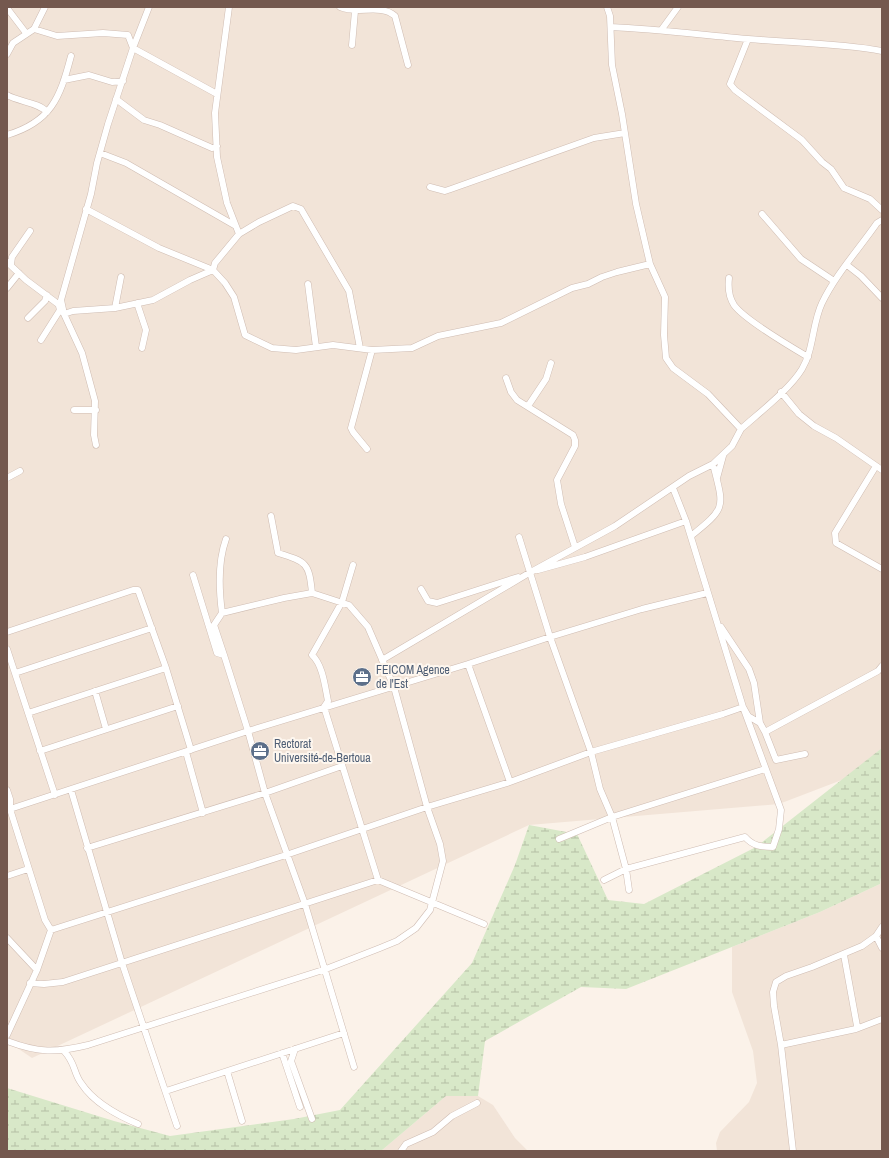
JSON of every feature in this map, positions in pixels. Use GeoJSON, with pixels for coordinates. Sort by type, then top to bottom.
{"type":"FeatureCollection","features":[{"type":"Feature","properties":{"kind":"street"},"geometry":{"type":"LineString","coordinates":[[7,54],[13,43],[34,29],[45,7]]}},
{"type":"Feature","properties":{"kind":"street"},"geometry":{"type":"LineString","coordinates":[[64,314],[61,300],[100,153],[133,48],[149,7]]}},
{"type":"Feature","properties":{"kind":"street"},"geometry":{"type":"LineString","coordinates":[[228,7],[215,112],[217,157],[225,196],[234,225],[239,234]]}},
{"type":"Feature","properties":{"kind":"street"},"geometry":{"type":"LineString","coordinates":[[340,7],[354,11],[367,9],[390,11],[395,16],[408,65]]}},
{"type":"Feature","properties":{"kind":"street"},"geometry":{"type":"LineString","coordinates":[[607,7],[610,27],[612,65],[625,133],[636,204],[650,264],[666,297],[664,335],[666,358],[673,368],[708,394],[741,429]]}},
{"type":"Feature","properties":{"kind":"street"},"geometry":{"type":"LineString","coordinates":[[662,29],[678,7]]}},
{"type":"Feature","properties":{"kind":"street"},"geometry":{"type":"LineString","coordinates":[[7,8],[26,33]]}},
{"type":"Feature","properties":{"kind":"street"},"geometry":{"type":"LineString","coordinates":[[352,45],[354,11]]}},
{"type":"Feature","properties":{"kind":"street"},"geometry":{"type":"LineString","coordinates":[[610,27],[662,29],[748,39],[850,45],[882,51]]}},
{"type":"Feature","properties":{"kind":"street"},"geometry":{"type":"LineString","coordinates":[[34,29],[57,36],[103,33],[128,35],[133,48],[217,94]]}},
{"type":"Feature","properties":{"kind":"street"},"geometry":{"type":"LineString","coordinates":[[748,39],[730,84],[735,90],[802,140],[831,169],[844,188],[870,200],[882,210]]}},
{"type":"Feature","properties":{"kind":"street"},"geometry":{"type":"LineString","coordinates":[[7,135],[21,131],[41,120],[54,102],[64,80],[71,56]]}},
{"type":"Feature","properties":{"kind":"street"},"geometry":{"type":"LineString","coordinates":[[64,80],[89,75],[112,82],[123,81]]}},
{"type":"Feature","properties":{"kind":"street"},"geometry":{"type":"LineString","coordinates":[[7,95],[30,105],[42,107],[47,112]]}},
{"type":"Feature","properties":{"kind":"street"},"geometry":{"type":"LineString","coordinates":[[116,99],[144,120],[160,125],[212,148],[217,146]]}},
{"type":"Feature","properties":{"kind":"street"},"geometry":{"type":"LineString","coordinates":[[430,187],[445,191],[575,144],[594,138],[625,133]]}},
{"type":"Feature","properties":{"kind":"street"},"geometry":{"type":"LineString","coordinates":[[100,153],[126,163],[234,225]]}},
{"type":"Feature","properties":{"kind":"street"},"geometry":{"type":"LineString","coordinates":[[213,270],[215,263],[239,234],[277,212],[293,206],[301,208],[349,291],[360,348]]}},
{"type":"Feature","properties":{"kind":"street"},"geometry":{"type":"LineString","coordinates":[[86,209],[159,248],[213,270],[225,283],[234,297],[245,335],[272,348],[296,350],[333,345],[372,350],[412,348],[438,336],[501,323],[572,288],[588,284],[617,272],[650,264]]}},
{"type":"Feature","properties":{"kind":"street"},"geometry":{"type":"LineString","coordinates":[[762,214],[801,260],[834,280]]}},
{"type":"Feature","properties":{"kind":"street"},"geometry":{"type":"LineString","coordinates":[[382,660],[529,573],[615,526],[689,476],[713,464],[723,456],[741,429],[780,392],[792,383],[801,370],[808,357],[817,314],[834,280],[847,265],[877,223],[882,220]]}},
{"type":"Feature","properties":{"kind":"street"},"geometry":{"type":"LineString","coordinates":[[30,231],[9,263],[19,274],[58,304],[64,314],[82,353],[95,401],[96,410],[94,436],[96,445]]}},
{"type":"Feature","properties":{"kind":"street"},"geometry":{"type":"LineString","coordinates":[[847,265],[861,276],[882,298]]}},
{"type":"Feature","properties":{"kind":"street"},"geometry":{"type":"LineString","coordinates":[[64,314],[73,311],[115,308],[153,300],[190,280],[213,270]]}},
{"type":"Feature","properties":{"kind":"street"},"geometry":{"type":"LineString","coordinates":[[7,288],[19,274]]}},
{"type":"Feature","properties":{"kind":"street"},"geometry":{"type":"LineString","coordinates":[[115,308],[121,277]]}},
{"type":"Feature","properties":{"kind":"street"},"geometry":{"type":"LineString","coordinates":[[729,278],[728,291],[734,305],[746,316],[808,357]]}},
{"type":"Feature","properties":{"kind":"street"},"geometry":{"type":"LineString","coordinates":[[308,284],[316,347]]}},
{"type":"Feature","properties":{"kind":"street"},"geometry":{"type":"LineString","coordinates":[[28,318],[45,301],[46,295]]}},
{"type":"Feature","properties":{"kind":"street"},"geometry":{"type":"LineString","coordinates":[[137,303],[146,330],[142,348]]}},
{"type":"Feature","properties":{"kind":"street"},"geometry":{"type":"LineString","coordinates":[[41,340],[60,310],[58,304]]}},
{"type":"Feature","properties":{"kind":"street"},"geometry":{"type":"LineString","coordinates":[[367,449],[353,432],[352,428],[372,350]]}},
{"type":"Feature","properties":{"kind":"street"},"geometry":{"type":"LineString","coordinates":[[528,406],[546,379],[551,363]]}},
{"type":"Feature","properties":{"kind":"street"},"geometry":{"type":"LineString","coordinates":[[506,378],[513,395],[517,400],[573,435],[575,446],[557,480],[562,511],[575,547]]}},
{"type":"Feature","properties":{"kind":"street"},"geometry":{"type":"LineString","coordinates":[[780,392],[799,414],[809,422],[836,438],[879,468],[835,533],[834,538],[836,543],[882,569]]}},
{"type":"Feature","properties":{"kind":"street"},"geometry":{"type":"LineString","coordinates":[[74,410],[96,410]]}},
{"type":"Feature","properties":{"kind":"street"},"geometry":{"type":"LineString","coordinates":[[717,479],[723,456]]}},
{"type":"Feature","properties":{"kind":"street"},"geometry":{"type":"LineString","coordinates":[[691,536],[708,523],[720,508],[722,499],[713,464]]}},
{"type":"Feature","properties":{"kind":"street"},"geometry":{"type":"LineString","coordinates":[[7,478],[20,471]]}},
{"type":"Feature","properties":{"kind":"street"},"geometry":{"type":"LineString","coordinates":[[604,880],[626,869],[744,837],[751,843],[763,847],[773,846],[778,829],[781,810],[743,707],[691,536],[673,488]]}},
{"type":"Feature","properties":{"kind":"street"},"geometry":{"type":"LineString","coordinates":[[271,516],[278,553],[300,560],[310,572],[312,593]]}},
{"type":"Feature","properties":{"kind":"street"},"geometry":{"type":"LineString","coordinates":[[421,589],[428,601],[437,603],[529,573],[585,557],[686,521]]}},
{"type":"Feature","properties":{"kind":"street"},"geometry":{"type":"LineString","coordinates":[[519,537],[550,637],[591,752],[600,789],[612,818],[626,869],[630,890]]}},
{"type":"Feature","properties":{"kind":"street"},"geometry":{"type":"LineString","coordinates":[[226,539],[222,551],[222,613],[214,625],[248,731],[265,793],[305,904],[326,969],[354,1067]]}},
{"type":"Feature","properties":{"kind":"street"},"geometry":{"type":"LineString","coordinates":[[324,707],[328,701],[324,681],[315,658],[312,655],[342,602],[353,565]]}},
{"type":"Feature","properties":{"kind":"street"},"geometry":{"type":"LineString","coordinates":[[193,575],[217,653],[224,655]]}},
{"type":"Feature","properties":{"kind":"street"},"geometry":{"type":"LineString","coordinates":[[7,632],[133,590],[138,590],[178,706],[203,813]]}},
{"type":"Feature","properties":{"kind":"street"},"geometry":{"type":"LineString","coordinates":[[8,809],[71,790],[324,707],[394,687],[642,609],[707,592]]}},
{"type":"Feature","properties":{"kind":"street"},"geometry":{"type":"LineString","coordinates":[[707,592],[721,628],[749,669],[754,683],[757,714],[776,760],[805,754]]}},
{"type":"Feature","properties":{"kind":"street"},"geometry":{"type":"LineString","coordinates":[[7,1041],[26,1048],[41,1051],[64,1051],[144,1027],[326,969],[397,941],[416,928],[430,910],[443,861],[440,844],[427,807],[394,687],[376,642],[368,627],[349,605],[312,593],[222,613]]}},
{"type":"Feature","properties":{"kind":"street"},"geometry":{"type":"LineString","coordinates":[[15,673],[152,628]]}},
{"type":"Feature","properties":{"kind":"street"},"geometry":{"type":"LineString","coordinates":[[7,649],[55,795]]}},
{"type":"Feature","properties":{"kind":"street"},"geometry":{"type":"LineString","coordinates":[[468,664],[510,782]]}},
{"type":"Feature","properties":{"kind":"street"},"geometry":{"type":"LineString","coordinates":[[765,732],[878,671],[882,666]]}},
{"type":"Feature","properties":{"kind":"street"},"geometry":{"type":"LineString","coordinates":[[28,713],[166,668]]}},
{"type":"Feature","properties":{"kind":"street"},"geometry":{"type":"LineString","coordinates":[[95,691],[106,729]]}},
{"type":"Feature","properties":{"kind":"street"},"geometry":{"type":"LineString","coordinates":[[40,751],[178,706]]}},
{"type":"Feature","properties":{"kind":"street"},"geometry":{"type":"LineString","coordinates":[[324,707],[378,880]]}},
{"type":"Feature","properties":{"kind":"street"},"geometry":{"type":"LineString","coordinates":[[743,707],[748,716],[760,723]]}},
{"type":"Feature","properties":{"kind":"street"},"geometry":{"type":"LineString","coordinates":[[51,930],[286,854],[361,828],[510,782],[591,752],[743,707]]}},
{"type":"Feature","properties":{"kind":"street"},"geometry":{"type":"LineString","coordinates":[[87,848],[203,813],[342,766]]}},
{"type":"Feature","properties":{"kind":"street"},"geometry":{"type":"LineString","coordinates":[[559,839],[612,818],[765,769]]}},
{"type":"Feature","properties":{"kind":"street"},"geometry":{"type":"LineString","coordinates":[[7,790],[10,799],[8,809],[45,920],[51,930]]}},
{"type":"Feature","properties":{"kind":"street"},"geometry":{"type":"LineString","coordinates":[[71,790],[87,848],[108,911],[122,963],[178,1126]]}},
{"type":"Feature","properties":{"kind":"street"},"geometry":{"type":"LineString","coordinates":[[7,876],[28,869]]}},
{"type":"Feature","properties":{"kind":"street"},"geometry":{"type":"LineString","coordinates":[[30,983],[62,982],[378,880],[484,924]]}},
{"type":"Feature","properties":{"kind":"street"},"geometry":{"type":"LineString","coordinates":[[793,1151],[781,1045],[773,992],[776,982],[786,976],[844,955],[869,942],[876,936],[882,927]]}},
{"type":"Feature","properties":{"kind":"street"},"geometry":{"type":"LineString","coordinates":[[8,1031],[37,970],[51,930]]}},
{"type":"Feature","properties":{"kind":"street"},"geometry":{"type":"LineString","coordinates":[[876,936],[882,948]]}},
{"type":"Feature","properties":{"kind":"street"},"geometry":{"type":"LineString","coordinates":[[7,938],[37,970]]}},
{"type":"Feature","properties":{"kind":"street"},"geometry":{"type":"LineString","coordinates":[[844,955],[857,1026],[856,1029]]}},
{"type":"Feature","properties":{"kind":"street"},"geometry":{"type":"LineString","coordinates":[[781,1045],[856,1029],[882,1019]]}},
{"type":"Feature","properties":{"kind":"street"},"geometry":{"type":"LineString","coordinates":[[166,1091],[344,1033]]}},
{"type":"Feature","properties":{"kind":"street"},"geometry":{"type":"LineString","coordinates":[[295,1049],[291,1061],[312,1120]]}},
{"type":"Feature","properties":{"kind":"street"},"geometry":{"type":"LineString","coordinates":[[64,1051],[72,1060],[80,1083],[97,1101],[116,1115],[138,1124]]}},
{"type":"Feature","properties":{"kind":"street"},"geometry":{"type":"LineString","coordinates":[[282,1053],[300,1107]]}},
{"type":"Feature","properties":{"kind":"street"},"geometry":{"type":"LineString","coordinates":[[227,1071],[242,1121]]}},
{"type":"Feature","properties":{"kind":"street"},"geometry":{"type":"LineString","coordinates":[[401,1151],[406,1144],[433,1132],[452,1116],[477,1103]]}},
{"type":"Feature","properties":{"kind":"shaded area"},"geometry":{"type":"Polygon","coordinates":[[[7,7],[882,7],[882,748],[847,778],[779,804],[529,825],[32,1058],[7,1041],[7,7]]]}},
{"type":"Feature","properties":{"kind":"shaded area"},"geometry":{"type":"Polygon","coordinates":[[[882,871],[882,1151],[717,1151],[716,1143],[720,1132],[749,1102],[757,1083],[753,1051],[732,992],[732,947],[820,912],[880,884],[882,871]]]}},
{"type":"Feature","properties":{"kind":"shaded area"},"geometry":{"type":"Polygon","coordinates":[[[446,1096],[478,1096],[493,1105],[515,1138],[528,1151],[381,1151],[446,1096]]]}},
{"type":"Feature","properties":{"kind":"green space"},"geometry":{"type":"Polygon","coordinates":[[[882,748],[882,871],[880,884],[820,912],[626,989],[581,987],[485,1041],[478,1096],[446,1096],[381,1151],[7,1151],[7,1088],[114,1121],[170,1136],[294,1119],[340,1110],[472,963],[515,865],[529,825],[577,834],[608,900],[644,904],[756,847],[882,748]]]}},
{"type":"Feature","properties":{"kind":"place","name":"FEICOM Agence de l'Est"},"geometry":{"type":"Point","coordinates":[362,677]}},
{"type":"Feature","properties":{"kind":"place","name":"Rectorat Université-de-Bertoua"},"geometry":{"type":"Point","coordinates":[260,751]}}]}
